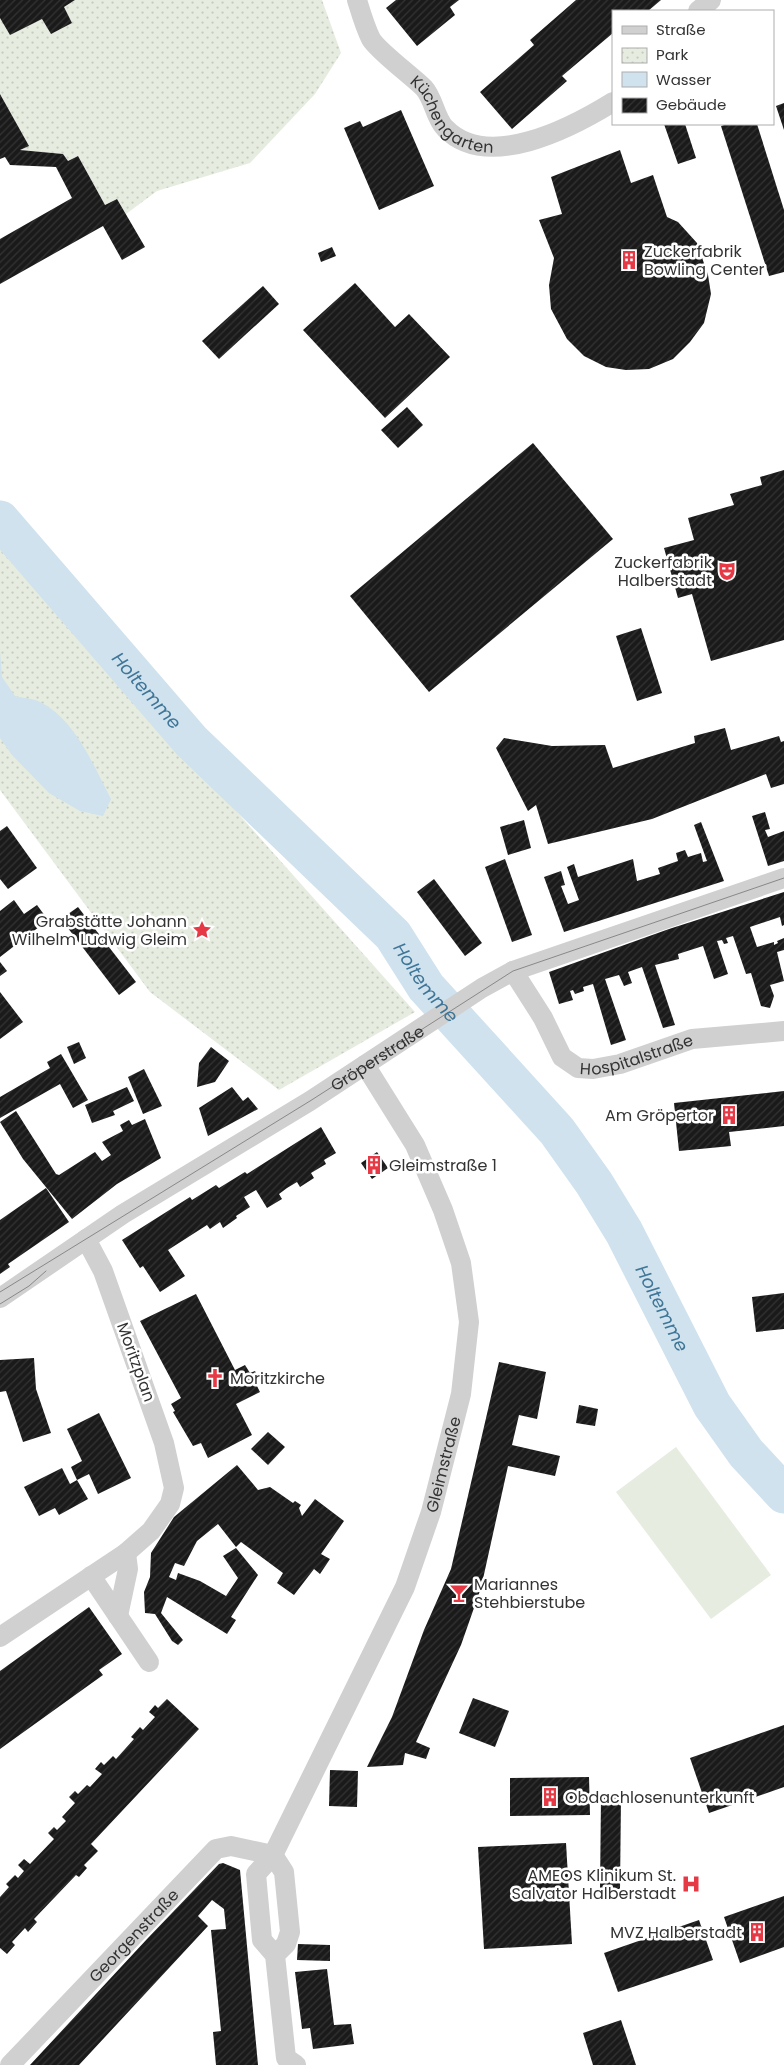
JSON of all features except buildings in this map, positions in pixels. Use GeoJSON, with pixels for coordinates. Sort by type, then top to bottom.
{"type":"FeatureCollection","features":[{"type":"Feature","properties":{"kind":"street","name":"Küchengarten"},"geometry":{"type":"LineString","coordinates":[[357,0],[372,40],[426,91],[444,127],[458,139],[492,149],[544,137],[588,118],[612,103]]}},
{"type":"Feature","properties":{"kind":"street"},"geometry":{"type":"LineString","coordinates":[[699,10],[711,0]]}},
{"type":"Feature","properties":{"kind":"street","name":"Gröperstraße"},"geometry":{"type":"LineString","coordinates":[[0,1298],[123,1214],[310,1101],[482,988],[513,971],[784,878]]}},
{"type":"Feature","properties":{"kind":"street","name":"Hospitalstraße"},"geometry":{"type":"LineString","coordinates":[[513,971],[543,1018],[562,1057],[578,1068],[594,1069],[620,1064],[692,1039],[784,1031]]}},
{"type":"Feature","properties":{"kind":"street","name":"Gleimstraße"},"geometry":{"type":"LineString","coordinates":[[287,2063],[275,1955],[262,1940],[256,1874],[273,1855],[405,1587],[431,1512],[461,1394],[469,1322],[461,1263],[443,1210],[415,1145],[365,1065]]}},
{"type":"Feature","properties":{"kind":"street","name":"Moritzplan"},"geometry":{"type":"LineString","coordinates":[[86,1239],[103,1271],[164,1443],[174,1488],[170,1504],[151,1531],[126,1553]]}},
{"type":"Feature","properties":{"kind":"street"},"geometry":{"type":"LineString","coordinates":[[0,1637],[126,1553],[128,1569],[118,1616]]}},
{"type":"Feature","properties":{"kind":"street"},"geometry":{"type":"LineString","coordinates":[[91,1576],[149,1662]]}},
{"type":"Feature","properties":{"kind":"street","name":"Georgenstraße"},"geometry":{"type":"LineString","coordinates":[[10,2065],[216,1849],[231,1846],[273,1855]]}},
{"type":"Feature","properties":{"kind":"street"},"geometry":{"type":"LineString","coordinates":[[273,1855],[284,1872],[290,1932],[286,1944],[275,1955]]}},
{"type":"Feature","properties":{"kind":"green space"},"geometry":{"type":"Polygon","coordinates":[[[75,0],[322,0],[341,53],[315,94],[250,163],[157,191],[126,214],[117,199],[105,205],[78,156],[68,161],[63,154],[20,150],[28,146],[0,94],[0,18],[3,22],[36,22],[42,19],[51,34],[72,23],[64,7],[75,0]]]}},
{"type":"Feature","properties":{"kind":"green space"},"geometry":{"type":"Polygon","coordinates":[[[0,546],[415,1012],[279,1090],[150,992],[0,790],[0,546]]]}},
{"type":"Feature","properties":{"kind":"green space"},"geometry":{"type":"Polygon","coordinates":[[[676,1447],[771,1575],[711,1619],[616,1492],[676,1447]]]}},
{"type":"Feature","properties":{"kind":"water"},"geometry":{"type":"Polygon","coordinates":[[[0,651],[2,677],[15,696],[38,701],[51,709],[73,731],[82,744],[111,799],[103,816],[80,811],[49,793],[12,755],[0,738],[0,651]]]}},
{"type":"Feature","properties":{"kind":"waterway","name":"Holtemme"},"geometry":{"type":"LineString","coordinates":[[0,520],[191,741],[393,935],[426,987],[557,1131],[594,1183],[624,1232],[712,1405],[746,1453],[784,1494]]}},
{"type":"Feature","properties":{"kind":"tram line"},"geometry":{"type":"LineString","coordinates":[[0,1292],[310,1101],[513,971],[784,878]]}},
{"type":"Feature","properties":{"kind":"tram line"},"geometry":{"type":"LineString","coordinates":[[0,1304],[29,1286],[46,1271]]}},
{"type":"Feature","properties":{"kind":"place","name":"Zuckerfabrik Bowling Center"},"geometry":{"type":"Point","coordinates":[629,260]}},
{"type":"Feature","properties":{"kind":"place","name":"Zuckerfabrik Halberstadt"},"geometry":{"type":"Point","coordinates":[727,571]}},
{"type":"Feature","properties":{"kind":"place","name":"Grabstätte Johann Wilhelm Ludwig Gleim"},"geometry":{"type":"Point","coordinates":[202,930]}},
{"type":"Feature","properties":{"kind":"place","name":"Am Gröpertor"},"geometry":{"type":"Point","coordinates":[729,1115]}},
{"type":"Feature","properties":{"kind":"place","name":"Gleimstraße 1"},"geometry":{"type":"Point","coordinates":[374,1165]}},
{"type":"Feature","properties":{"kind":"place","name":"Moritzkirche"},"geometry":{"type":"Point","coordinates":[215,1378]}},
{"type":"Feature","properties":{"kind":"place","name":"Mariannes Stehbierstube"},"geometry":{"type":"Point","coordinates":[459,1593]}},
{"type":"Feature","properties":{"kind":"place","name":"Obdachlosenunterkunft"},"geometry":{"type":"Point","coordinates":[550,1797]}},
{"type":"Feature","properties":{"kind":"place","name":"AMEOS Klinikum St. Salvator Halberstadt"},"geometry":{"type":"Point","coordinates":[691,1884]}},
{"type":"Feature","properties":{"kind":"place","name":"MVZ Halberstadt"},"geometry":{"type":"Point","coordinates":[757,1932]}}]}
